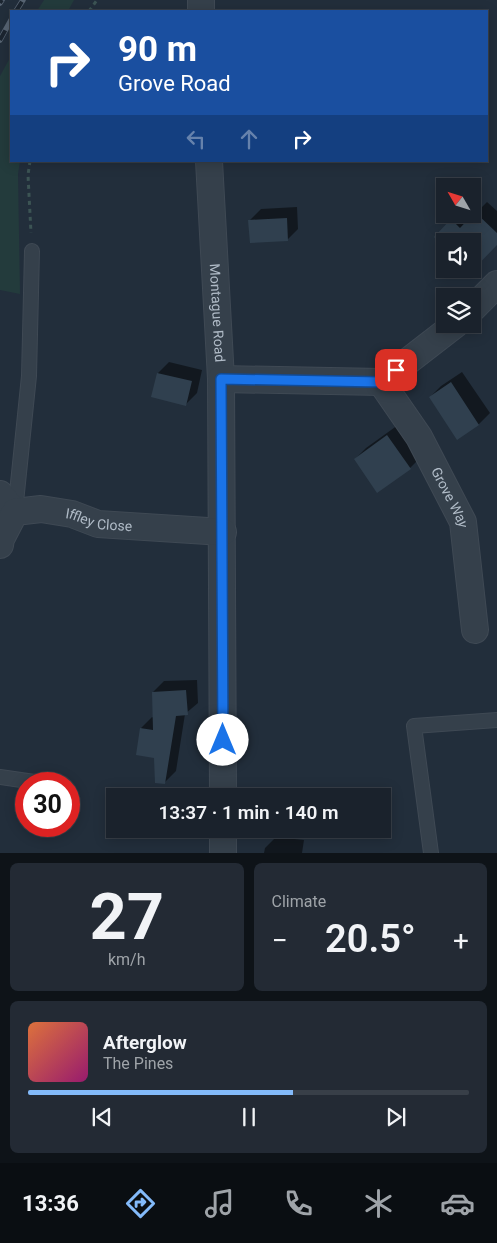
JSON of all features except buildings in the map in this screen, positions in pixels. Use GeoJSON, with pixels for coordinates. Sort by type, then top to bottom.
{"type":"FeatureCollection","features":[{"type":"Feature","properties":{"kind":"street","name":"Montague Road"},"geometry":{"type":"LineString","coordinates":[[209,162],[221,379],[223,788]]}},
{"type":"Feature","properties":{"kind":"street"},"geometry":{"type":"LineString","coordinates":[[481,300],[497,284]]}},
{"type":"Feature","properties":{"kind":"street"},"geometry":{"type":"LineString","coordinates":[[221,379],[381,382],[444,333]]}},
{"type":"Feature","properties":{"kind":"street","name":"Grove Way"},"geometry":{"type":"LineString","coordinates":[[381,382],[419,437],[463,522],[476,630]]}},
{"type":"Feature","properties":{"kind":"street"},"geometry":{"type":"LineString","coordinates":[[0,545],[7,503]]}},
{"type":"Feature","properties":{"kind":"street","name":"Iffley Close"},"geometry":{"type":"LineString","coordinates":[[7,503],[72,514],[98,524],[223,532]]}},
{"type":"Feature","properties":{"kind":"street"},"geometry":{"type":"LineString","coordinates":[[223,838],[223,853]]}},
{"type":"Feature","properties":{"kind":"lane"},"geometry":{"type":"LineString","coordinates":[[7,503],[29,376],[32,251]]}},
{"type":"Feature","properties":{"kind":"lane"},"geometry":{"type":"LineString","coordinates":[[430,853],[414,726],[497,720]]}},
{"type":"Feature","properties":{"kind":"lane"},"geometry":{"type":"LineString","coordinates":[[0,776],[15,778]]}},
{"type":"Feature","properties":{"kind":"path"},"geometry":{"type":"LineString","coordinates":[[30,162],[28,175],[32,251]]}},
{"type":"Feature","properties":{"kind":"green space"},"geometry":{"type":"Polygon","coordinates":[[[44,0],[74,0],[69,10],[38,10],[44,0]]]}},
{"type":"Feature","properties":{"kind":"green space"},"geometry":{"type":"Polygon","coordinates":[[[10,58],[10,162],[20,162],[18,174],[20,294],[0,290],[0,76],[10,58]]]}},
{"type":"Feature","properties":{"kind":"railway"},"geometry":{"type":"LineString","coordinates":[[17,10],[23,0]]}},
{"type":"Feature","properties":{"kind":"railway"},"geometry":{"type":"LineString","coordinates":[[0,40],[10,22]]}},
{"type":"Feature","properties":{"kind":"route"},"geometry":{"type":"LineString","coordinates":[[223,740],[221,379],[381,382],[396,370]]}}]}
